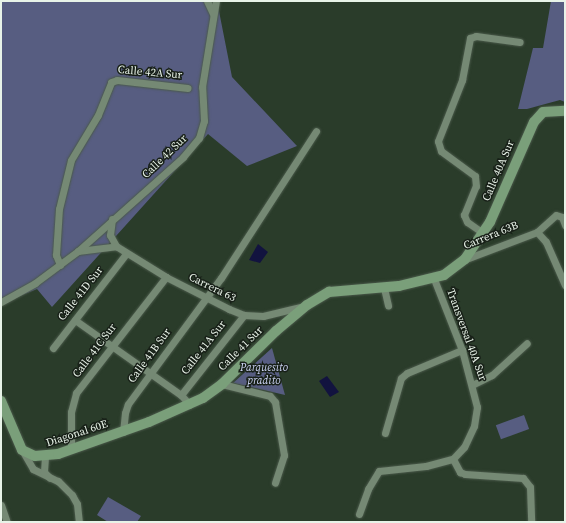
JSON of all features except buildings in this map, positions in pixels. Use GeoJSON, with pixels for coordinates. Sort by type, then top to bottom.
{"type":"FeatureCollection","features":[{"type":"Feature","properties":{"kind":"main road","name":"Calle 40A Sur"},"geometry":{"type":"LineString","coordinates":[[465,259],[483,233],[534,122],[543,112],[565,111]]}},
{"type":"Feature","properties":{"kind":"main road","name":"Carrera 63B"},"geometry":{"type":"LineString","coordinates":[[307,305],[329,292],[384,288],[434,279],[465,259]]}},
{"type":"Feature","properties":{"kind":"main road","name":"Calle 41 Sur"},"geometry":{"type":"LineString","coordinates":[[190,405],[222,384],[276,331],[307,305]]}},
{"type":"Feature","properties":{"kind":"main road"},"geometry":{"type":"LineString","coordinates":[[1,400],[22,450]]}},
{"type":"Feature","properties":{"kind":"main road","name":"Diagonal 60E"},"geometry":{"type":"LineString","coordinates":[[22,450],[35,456],[45,457],[123,432],[190,405]]}},
{"type":"Feature","properties":{"kind":"street"},"geometry":{"type":"LineString","coordinates":[[207,1],[214,14]]}},
{"type":"Feature","properties":{"kind":"street","name":"Calle 42 Sur"},"geometry":{"type":"LineString","coordinates":[[78,251],[183,157],[199,138],[204,121],[202,88],[216,1]]}},
{"type":"Feature","properties":{"kind":"street"},"geometry":{"type":"LineString","coordinates":[[483,233],[467,222],[464,215],[476,186],[475,176],[438,147],[438,141],[462,80],[470,38],[476,36],[520,42]]}},
{"type":"Feature","properties":{"kind":"street","name":"Calle 42A Sur"},"geometry":{"type":"LineString","coordinates":[[60,265],[56,255],[59,209],[71,160],[98,115],[111,82],[117,80],[188,88]]}},
{"type":"Feature","properties":{"kind":"street","name":"Calle 41B Sur"},"geometry":{"type":"LineString","coordinates":[[123,432],[125,413],[128,404],[206,298],[316,131]]}},
{"type":"Feature","properties":{"kind":"street"},"geometry":{"type":"LineString","coordinates":[[565,225],[562,217],[556,215],[537,232],[546,242],[565,285]]}},
{"type":"Feature","properties":{"kind":"street"},"geometry":{"type":"LineString","coordinates":[[1,308],[2,301],[60,265],[78,251],[116,246],[110,235],[112,219]]}},
{"type":"Feature","properties":{"kind":"street","name":"Carrera 63B"},"geometry":{"type":"LineString","coordinates":[[465,259],[537,232]]}},
{"type":"Feature","properties":{"kind":"street","name":"Carrera 63"},"geometry":{"type":"LineString","coordinates":[[116,246],[126,254],[166,277],[206,298],[244,315],[263,316],[307,305]]}},
{"type":"Feature","properties":{"kind":"street","name":"Calle 41D Sur"},"geometry":{"type":"LineString","coordinates":[[53,348],[126,254]]}},
{"type":"Feature","properties":{"kind":"street","name":"Calle 41C Sur"},"geometry":{"type":"LineString","coordinates":[[71,449],[73,401],[112,346],[166,277]]}},
{"type":"Feature","properties":{"kind":"street","name":"Transversal 40A Sur"},"geometry":{"type":"LineString","coordinates":[[434,279],[462,350],[477,407],[474,426],[464,447],[453,459]]}},
{"type":"Feature","properties":{"kind":"street"},"geometry":{"type":"LineString","coordinates":[[384,288],[388,306]]}},
{"type":"Feature","properties":{"kind":"street","name":"Calle 41A Sur"},"geometry":{"type":"LineString","coordinates":[[181,395],[244,315]]}},
{"type":"Feature","properties":{"kind":"street"},"geometry":{"type":"LineString","coordinates":[[75,320],[181,395],[190,405]]}},
{"type":"Feature","properties":{"kind":"street"},"geometry":{"type":"LineString","coordinates":[[472,385],[492,375],[527,343]]}},
{"type":"Feature","properties":{"kind":"street"},"geometry":{"type":"LineString","coordinates":[[385,433],[401,378],[407,373],[462,350]]}},
{"type":"Feature","properties":{"kind":"street"},"geometry":{"type":"LineString","coordinates":[[222,384],[270,396],[275,402],[284,455],[275,483]]}},
{"type":"Feature","properties":{"kind":"street"},"geometry":{"type":"LineString","coordinates":[[22,450],[33,469],[58,481],[72,495],[77,504],[79,522]]}},
{"type":"Feature","properties":{"kind":"street"},"geometry":{"type":"LineString","coordinates":[[45,457],[44,472],[50,478]]}},
{"type":"Feature","properties":{"kind":"street"},"geometry":{"type":"LineString","coordinates":[[359,514],[368,489],[379,471],[426,466],[453,459],[460,472],[466,474],[523,478],[530,487],[531,522]]}},
{"type":"Feature","properties":{"kind":"street"},"geometry":{"type":"LineString","coordinates":[[1,505],[7,522]]}},
{"type":"Feature","properties":{"kind":"green space"},"geometry":{"type":"Polygon","coordinates":[[[1,1],[217,1],[232,77],[297,146],[247,166],[208,134],[52,307],[37,289],[1,304],[1,1]]]}},
{"type":"Feature","properties":{"kind":"green space"},"geometry":{"type":"Polygon","coordinates":[[[551,1],[565,1],[565,102],[560,100],[527,109],[518,109],[533,48],[543,48],[551,1]]]}},
{"type":"Feature","properties":{"kind":"green space","name":"Parquesito pradito"},"geometry":{"type":"Polygon","coordinates":[[[272,348],[285,395],[233,383],[272,348]]]}},
{"type":"Feature","properties":{"kind":"green space"},"geometry":{"type":"Polygon","coordinates":[[[524,415],[529,429],[501,439],[496,425],[524,415]]]}},
{"type":"Feature","properties":{"kind":"green space"},"geometry":{"type":"Polygon","coordinates":[[[108,497],[141,516],[137,522],[108,522],[97,515],[108,497]]]}},
{"type":"Feature","properties":{"kind":"shaded area"},"geometry":{"type":"Polygon","coordinates":[[[258,244],[268,252],[260,263],[249,260],[258,244]]]}},
{"type":"Feature","properties":{"kind":"shaded area"},"geometry":{"type":"Polygon","coordinates":[[[327,376],[339,392],[330,397],[319,381],[327,376]]]}}]}
